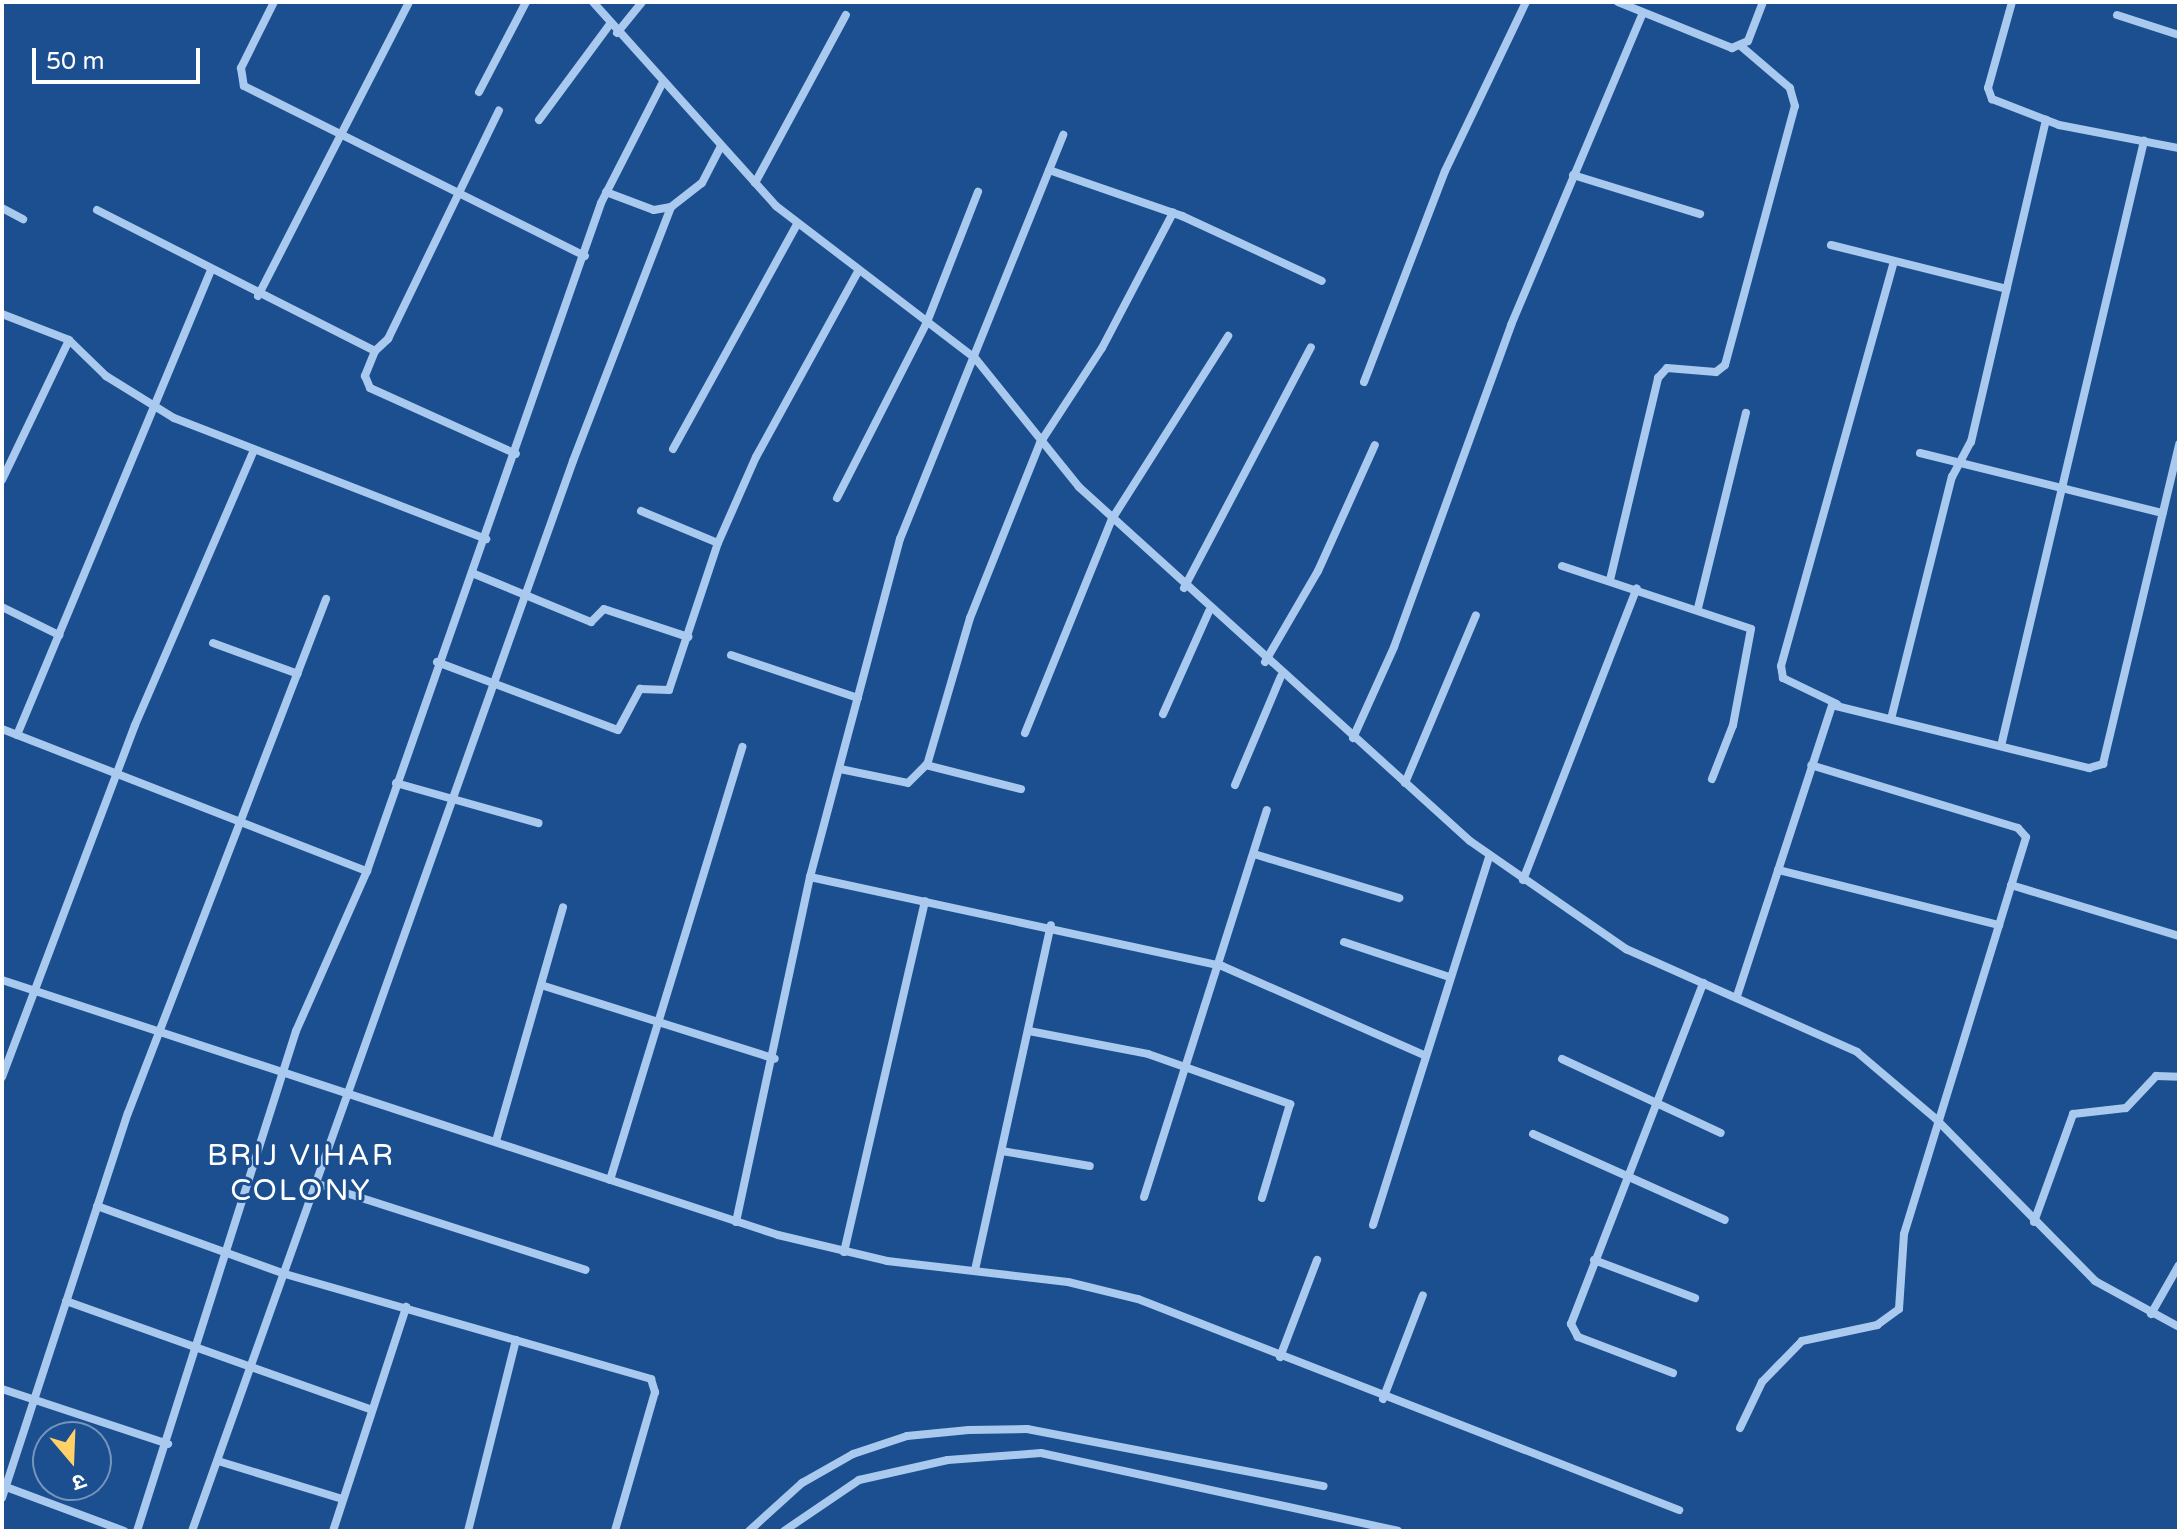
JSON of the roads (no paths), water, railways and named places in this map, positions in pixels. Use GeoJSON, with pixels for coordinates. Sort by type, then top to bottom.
{"type":"FeatureCollection","features":[{"type":"Feature","properties":{"kind":"street"},"geometry":{"type":"LineString","coordinates":[[274,2],[240,80],[347,132],[457,196],[585,256]]}},
{"type":"Feature","properties":{"kind":"street"},"geometry":{"type":"LineString","coordinates":[[258,296],[347,132],[409,2]]}},
{"type":"Feature","properties":{"kind":"street"},"geometry":{"type":"LineString","coordinates":[[479,92],[526,2]]}},
{"type":"Feature","properties":{"kind":"street"},"geometry":{"type":"LineString","coordinates":[[593,2],[662,84],[797,224],[857,273],[975,358],[1040,443],[1112,519],[1265,662],[1490,855],[1626,949],[1836,1038],[1936,1119],[2095,1281],[2179,1327]]}},
{"type":"Feature","properties":{"kind":"street"},"geometry":{"type":"LineString","coordinates":[[617,33],[642,2]]}},
{"type":"Feature","properties":{"kind":"street"},"geometry":{"type":"LineString","coordinates":[[1364,382],[1445,171],[1526,2]]}},
{"type":"Feature","properties":{"kind":"street"},"geometry":{"type":"LineString","coordinates":[[1610,580],[1658,378],[1667,368],[1716,372],[1725,365],[1795,106],[1790,88],[1742,47],[1618,2]]}},
{"type":"Feature","properties":{"kind":"street"},"geometry":{"type":"LineString","coordinates":[[1742,47],[1763,2]]}},
{"type":"Feature","properties":{"kind":"street"},"geometry":{"type":"LineString","coordinates":[[2012,2],[1988,95],[2046,120],[2179,148]]}},
{"type":"Feature","properties":{"kind":"street"},"geometry":{"type":"LineString","coordinates":[[1353,738],[1573,175],[1643,13]]}},
{"type":"Feature","properties":{"kind":"street"},"geometry":{"type":"LineString","coordinates":[[755,183],[846,15]]}},
{"type":"Feature","properties":{"kind":"street"},"geometry":{"type":"LineString","coordinates":[[2117,15],[2179,35]]}},
{"type":"Feature","properties":{"kind":"street"},"geometry":{"type":"LineString","coordinates":[[539,120],[610,24]]}},
{"type":"Feature","properties":{"kind":"street"},"geometry":{"type":"LineString","coordinates":[[137,1531],[200,1348],[286,1070],[367,871],[437,662],[486,539],[606,192],[662,84]]}},
{"type":"Feature","properties":{"kind":"street"},"geometry":{"type":"LineString","coordinates":[[499,110],[365,376],[370,388],[516,454]]}},
{"type":"Feature","properties":{"kind":"street"},"geometry":{"type":"LineString","coordinates":[[1891,719],[2007,289],[2046,120]]}},
{"type":"Feature","properties":{"kind":"street"},"geometry":{"type":"LineString","coordinates":[[736,1222],[775,1059],[810,877],[900,539],[1063,135]]}},
{"type":"Feature","properties":{"kind":"street"},"geometry":{"type":"LineString","coordinates":[[2001,746],[2144,141]]}},
{"type":"Feature","properties":{"kind":"street"},"geometry":{"type":"LineString","coordinates":[[606,192],[654,210],[671,207],[702,183],[721,146]]}},
{"type":"Feature","properties":{"kind":"street"},"geometry":{"type":"LineString","coordinates":[[1049,170],[1173,213],[1322,281]]}},
{"type":"Feature","properties":{"kind":"street"},"geometry":{"type":"LineString","coordinates":[[1573,175],[1700,214]]}},
{"type":"Feature","properties":{"kind":"street"},"geometry":{"type":"LineString","coordinates":[[837,498],[927,322],[978,192]]}},
{"type":"Feature","properties":{"kind":"street"},"geometry":{"type":"LineString","coordinates":[[192,1531],[353,1091],[527,596],[671,207]]}},
{"type":"Feature","properties":{"kind":"street"},"geometry":{"type":"LineString","coordinates":[[2,208],[23,219]]}},
{"type":"Feature","properties":{"kind":"street"},"geometry":{"type":"LineString","coordinates":[[97,210],[258,296],[375,351]]}},
{"type":"Feature","properties":{"kind":"street"},"geometry":{"type":"LineString","coordinates":[[840,769],[908,783],[927,765],[970,618],[1040,443],[1102,348],[1173,213]]}},
{"type":"Feature","properties":{"kind":"street"},"geometry":{"type":"LineString","coordinates":[[673,449],[797,224]]}},
{"type":"Feature","properties":{"kind":"street"},"geometry":{"type":"LineString","coordinates":[[1831,245],[2007,289]]}},
{"type":"Feature","properties":{"kind":"street"},"geometry":{"type":"LineString","coordinates":[[1894,261],[1781,666],[1783,678],[1837,704],[1891,719],[2089,768],[2103,764],[2179,444]]}},
{"type":"Feature","properties":{"kind":"street"},"geometry":{"type":"LineString","coordinates":[[17,735],[152,403],[211,270]]}},
{"type":"Feature","properties":{"kind":"street"},"geometry":{"type":"LineString","coordinates":[[437,662],[495,686],[623,729],[640,689],[671,688],[718,543],[857,273]]}},
{"type":"Feature","properties":{"kind":"street"},"geometry":{"type":"LineString","coordinates":[[2,314],[69,340],[106,376],[152,403],[254,450],[486,539]]}},
{"type":"Feature","properties":{"kind":"street"},"geometry":{"type":"LineString","coordinates":[[1025,733],[1112,519],[1228,336]]}},
{"type":"Feature","properties":{"kind":"street"},"geometry":{"type":"LineString","coordinates":[[2,480],[69,340]]}},
{"type":"Feature","properties":{"kind":"street"},"geometry":{"type":"LineString","coordinates":[[1184,588],[1311,347]]}},
{"type":"Feature","properties":{"kind":"street"},"geometry":{"type":"LineString","coordinates":[[1698,608],[1746,413]]}},
{"type":"Feature","properties":{"kind":"street"},"geometry":{"type":"LineString","coordinates":[[1265,662],[1375,445]]}},
{"type":"Feature","properties":{"kind":"street"},"geometry":{"type":"LineString","coordinates":[[2,1077],[32,989],[115,778],[254,450]]}},
{"type":"Feature","properties":{"kind":"street"},"geometry":{"type":"LineString","coordinates":[[1920,453],[2163,513]]}},
{"type":"Feature","properties":{"kind":"street"},"geometry":{"type":"LineString","coordinates":[[641,511],[718,543]]}},
{"type":"Feature","properties":{"kind":"street"},"geometry":{"type":"LineString","coordinates":[[1562,566],[1746,624],[1753,633],[1712,779]]}},
{"type":"Feature","properties":{"kind":"street"},"geometry":{"type":"LineString","coordinates":[[472,573],[591,622],[604,609],[688,637]]}},
{"type":"Feature","properties":{"kind":"street"},"geometry":{"type":"LineString","coordinates":[[1523,880],[1637,588]]}},
{"type":"Feature","properties":{"kind":"street"},"geometry":{"type":"LineString","coordinates":[[2,1498],[97,1206],[326,599]]}},
{"type":"Feature","properties":{"kind":"street"},"geometry":{"type":"LineString","coordinates":[[2,607],[59,635]]}},
{"type":"Feature","properties":{"kind":"street"},"geometry":{"type":"LineString","coordinates":[[1163,714],[1209,611]]}},
{"type":"Feature","properties":{"kind":"street"},"geometry":{"type":"LineString","coordinates":[[1405,783],[1476,615]]}},
{"type":"Feature","properties":{"kind":"street"},"geometry":{"type":"LineString","coordinates":[[213,643],[298,674]]}},
{"type":"Feature","properties":{"kind":"street"},"geometry":{"type":"LineString","coordinates":[[731,655],[858,698]]}},
{"type":"Feature","properties":{"kind":"street"},"geometry":{"type":"LineString","coordinates":[[1235,785],[1281,676]]}},
{"type":"Feature","properties":{"kind":"street"},"geometry":{"type":"LineString","coordinates":[[1737,996],[1811,765],[1837,704]]}},
{"type":"Feature","properties":{"kind":"street"},"geometry":{"type":"LineString","coordinates":[[2,729],[115,778],[367,871]]}},
{"type":"Feature","properties":{"kind":"street"},"geometry":{"type":"LineString","coordinates":[[610,1180],[742,747]]}},
{"type":"Feature","properties":{"kind":"street"},"geometry":{"type":"LineString","coordinates":[[927,765],[1021,789]]}},
{"type":"Feature","properties":{"kind":"street"},"geometry":{"type":"LineString","coordinates":[[1740,1428],[1762,1382],[1802,1341],[1877,1325],[1899,1309],[1900,1252],[1936,1119],[2011,885],[2023,830],[1811,765]]}},
{"type":"Feature","properties":{"kind":"street"},"geometry":{"type":"LineString","coordinates":[[396,783],[538,823]]}},
{"type":"Feature","properties":{"kind":"street"},"geometry":{"type":"LineString","coordinates":[[1144,1197],[1222,966],[1267,810]]}},
{"type":"Feature","properties":{"kind":"street"},"geometry":{"type":"LineString","coordinates":[[1254,854],[1399,898]]}},
{"type":"Feature","properties":{"kind":"street"},"geometry":{"type":"LineString","coordinates":[[1373,1225],[1424,1055],[1490,855]]}},
{"type":"Feature","properties":{"kind":"street"},"geometry":{"type":"LineString","coordinates":[[1778,870],[1999,925]]}},
{"type":"Feature","properties":{"kind":"street"},"geometry":{"type":"LineString","coordinates":[[810,877],[1051,925],[1222,966],[1424,1055]]}},
{"type":"Feature","properties":{"kind":"street"},"geometry":{"type":"LineString","coordinates":[[2011,885],[2179,936]]}},
{"type":"Feature","properties":{"kind":"street"},"geometry":{"type":"LineString","coordinates":[[844,1252],[925,901]]}},
{"type":"Feature","properties":{"kind":"street"},"geometry":{"type":"LineString","coordinates":[[496,1141],[563,907]]}},
{"type":"Feature","properties":{"kind":"street"},"geometry":{"type":"LineString","coordinates":[[975,1270],[1051,925]]}},
{"type":"Feature","properties":{"kind":"street"},"geometry":{"type":"LineString","coordinates":[[1344,942],[1449,977]]}},
{"type":"Feature","properties":{"kind":"street"},"geometry":{"type":"LineString","coordinates":[[2,980],[162,1034],[353,1091],[736,1222],[844,1252],[975,1270],[1138,1299],[1383,1399],[1679,1510]]}},
{"type":"Feature","properties":{"kind":"street"},"geometry":{"type":"LineString","coordinates":[[1673,1373],[1572,1332],[1594,1260],[1703,983]]}},
{"type":"Feature","properties":{"kind":"street"},"geometry":{"type":"LineString","coordinates":[[541,985],[659,1026],[775,1059]]}},
{"type":"Feature","properties":{"kind":"street"},"geometry":{"type":"LineString","coordinates":[[1029,1031],[1188,1069],[1290,1104],[1262,1198]]}},
{"type":"Feature","properties":{"kind":"street"},"geometry":{"type":"LineString","coordinates":[[1562,1059],[1655,1105],[1721,1133]]}},
{"type":"Feature","properties":{"kind":"street"},"geometry":{"type":"LineString","coordinates":[[2034,1222],[2073,1114],[2126,1108],[2156,1076],[2179,1077]]}},
{"type":"Feature","properties":{"kind":"street"},"geometry":{"type":"LineString","coordinates":[[1533,1134],[1627,1181],[1725,1220]]}},
{"type":"Feature","properties":{"kind":"street"},"geometry":{"type":"LineString","coordinates":[[1002,1151],[1090,1166]]}},
{"type":"Feature","properties":{"kind":"street"},"geometry":{"type":"LineString","coordinates":[[318,1184],[586,1270]]}},
{"type":"Feature","properties":{"kind":"street"},"geometry":{"type":"LineString","coordinates":[[97,1206],[285,1274],[406,1307],[655,1384],[615,1531]]}},
{"type":"Feature","properties":{"kind":"street"},"geometry":{"type":"LineString","coordinates":[[1280,1357],[1317,1260]]}},
{"type":"Feature","properties":{"kind":"street"},"geometry":{"type":"LineString","coordinates":[[1594,1260],[1695,1298]]}},
{"type":"Feature","properties":{"kind":"street"},"geometry":{"type":"LineString","coordinates":[[2151,1314],[2179,1265]]}},
{"type":"Feature","properties":{"kind":"street"},"geometry":{"type":"LineString","coordinates":[[1383,1399],[1423,1295]]}},
{"type":"Feature","properties":{"kind":"street"},"geometry":{"type":"LineString","coordinates":[[66,1301],[370,1409]]}},
{"type":"Feature","properties":{"kind":"street"},"geometry":{"type":"LineString","coordinates":[[333,1531],[370,1409],[406,1307]]}},
{"type":"Feature","properties":{"kind":"street"},"geometry":{"type":"LineString","coordinates":[[468,1531],[516,1340]]}},
{"type":"Feature","properties":{"kind":"street"},"geometry":{"type":"LineString","coordinates":[[2,1389],[168,1444]]}},
{"type":"Feature","properties":{"kind":"street"},"geometry":{"type":"LineString","coordinates":[[749,1531],[802,1483],[853,1454],[907,1436],[969,1430],[1027,1429],[1324,1486]]}},
{"type":"Feature","properties":{"kind":"street"},"geometry":{"type":"LineString","coordinates":[[784,1531],[859,1480],[948,1460],[1041,1453],[1398,1531]]}},
{"type":"Feature","properties":{"kind":"street"},"geometry":{"type":"LineString","coordinates":[[218,1461],[342,1499]]}},
{"type":"Feature","properties":{"kind":"street"},"geometry":{"type":"LineString","coordinates":[[6,1487],[124,1531]]}},
{"type":"Feature","properties":{"kind":"district","name":"BRIJ VIHAR COLONY"},"geometry":{"type":"Point","coordinates":[301,1173]}}]}
